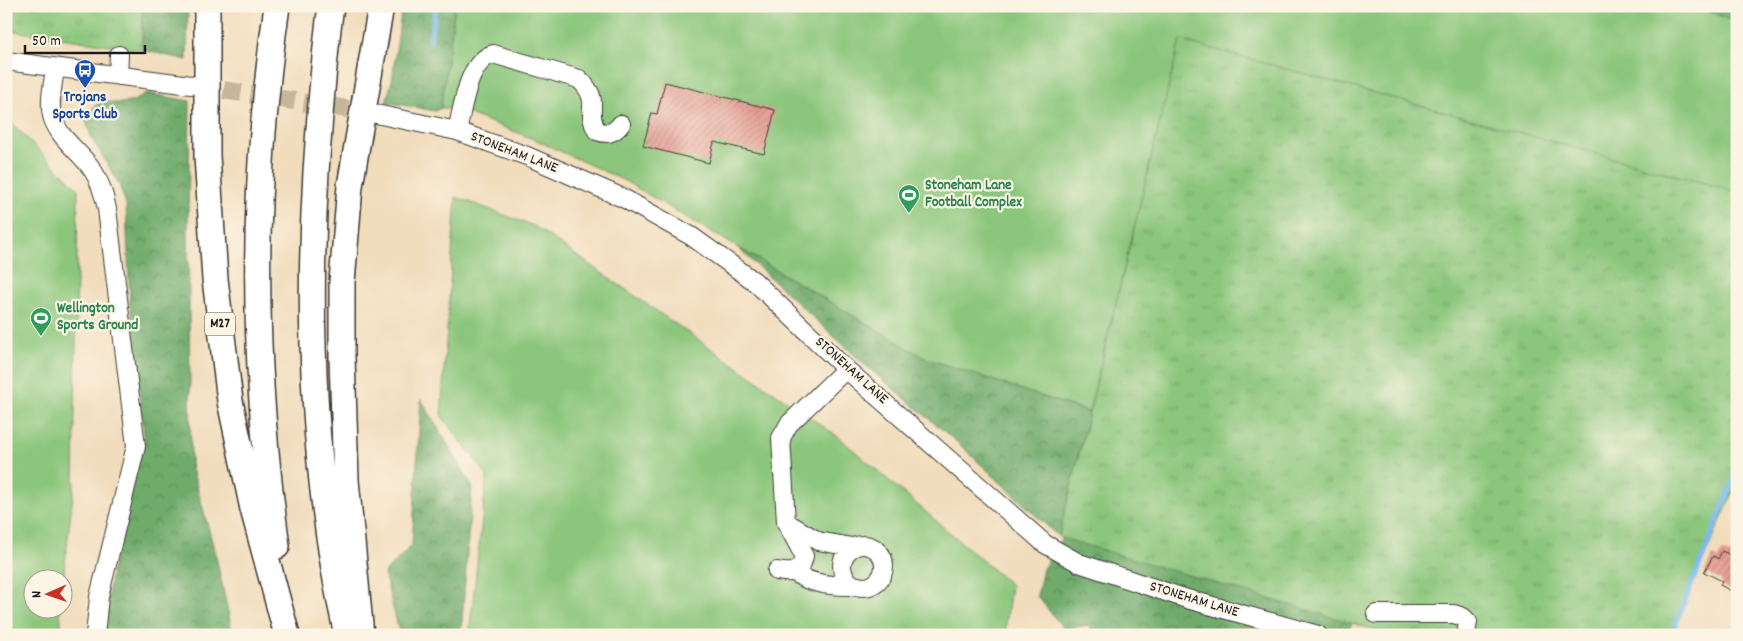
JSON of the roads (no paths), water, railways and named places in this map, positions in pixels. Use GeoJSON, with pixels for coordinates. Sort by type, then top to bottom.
{"type":"FeatureCollection","features":[{"type":"Feature","properties":{"kind":"highway","name":"M27"},"geometry":{"type":"LineString","coordinates":[[207,6],[207,156],[215,279],[230,401],[253,509],[288,635]]}},
{"type":"Feature","properties":{"kind":"highway","name":"M27"},"geometry":{"type":"LineString","coordinates":[[276,6],[269,56],[258,225],[260,367],[271,505],[288,635]]}},
{"type":"Feature","properties":{"kind":"highway"},"geometry":{"type":"LineString","coordinates":[[331,6],[323,64],[312,256],[316,437],[334,579],[347,635]]}},
{"type":"Feature","properties":{"kind":"highway"},"geometry":{"type":"LineString","coordinates":[[361,635],[346,480],[342,357],[342,282],[350,186],[381,6]]}},
{"type":"Feature","properties":{"kind":"street"},"geometry":{"type":"LineString","coordinates":[[457,132],[476,65],[485,56],[493,54],[579,79],[588,88],[593,99],[593,124],[597,131],[605,134],[614,132],[621,124]]}},
{"type":"Feature","properties":{"kind":"street"},"geometry":{"type":"LineString","coordinates":[[118,76],[119,55]]}},
{"type":"Feature","properties":{"kind":"street"},"geometry":{"type":"LineString","coordinates":[[6,61],[191,86]]}},
{"type":"Feature","properties":{"kind":"street"},"geometry":{"type":"LineString","coordinates":[[55,69],[52,104],[53,119],[61,134],[92,169],[105,199],[136,446],[99,597],[95,635]]}},
{"type":"Feature","properties":{"kind":"street","name":"STONEHAM LANE"},"geometry":{"type":"LineString","coordinates":[[376,114],[457,132],[536,159],[623,198],[691,236],[754,281],[846,369],[1045,544],[1079,562],[1187,599],[1318,635]]}},
{"type":"Feature","properties":{"kind":"street"},"geometry":{"type":"LineString","coordinates":[[786,522],[818,541],[852,547],[866,545],[879,552],[882,558],[882,573],[879,579],[867,586],[824,584],[802,579],[785,572],[799,569],[804,556],[786,522],[781,438],[789,424],[846,369]]}},
{"type":"Feature","properties":{"kind":"street"},"geometry":{"type":"LineString","coordinates":[[852,547],[844,557],[842,570],[848,581],[859,586]]}},
{"type":"Feature","properties":{"kind":"street"},"geometry":{"type":"LineString","coordinates":[[1376,614],[1454,614],[1463,617],[1468,622],[1466,635]]}},
{"type":"Feature","properties":{"kind":"waterway"},"geometry":{"type":"LineString","coordinates":[[430,41],[436,6]]}},
{"type":"Feature","properties":{"kind":"waterway"},"geometry":{"type":"LineString","coordinates":[[1671,635],[1737,472]]}},
{"type":"Feature","properties":{"kind":"tunnel"},"geometry":{"type":"LineString","coordinates":[[197,86],[373,113]]}},
{"type":"Feature","properties":{"kind":"place","name":"Trojans Sports Club"},"geometry":{"type":"Point","coordinates":[85,89]}},
{"type":"Feature","properties":{"kind":"place","name":"Stoneham Lane Football Complex"},"geometry":{"type":"Point","coordinates":[909,214]}},
{"type":"Feature","properties":{"kind":"place","name":"Wellington Sports Ground"},"geometry":{"type":"Point","coordinates":[41,337]}}]}
